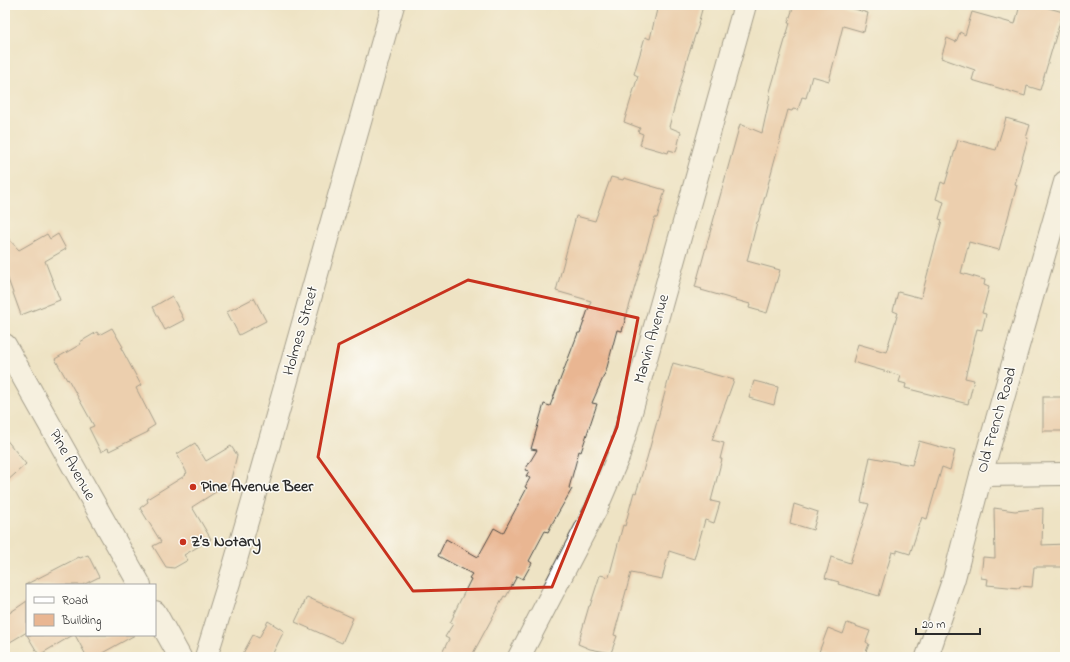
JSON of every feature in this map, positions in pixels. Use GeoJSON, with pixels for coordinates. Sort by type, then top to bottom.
{"type":"FeatureCollection","features":[{"type":"Feature","properties":{"kind":"street","name":"Holmes Street"},"geometry":{"type":"LineString","coordinates":[[206,657],[250,511],[393,5]]}},
{"type":"Feature","properties":{"kind":"street","name":"Marvin Avenue"},"geometry":{"type":"LineString","coordinates":[[519,657],[596,509],[619,455],[745,5]]}},
{"type":"Feature","properties":{"kind":"street","name":"Old French Road"},"geometry":{"type":"LineString","coordinates":[[928,657],[954,578],[981,475],[1065,182]]}},
{"type":"Feature","properties":{"kind":"street","name":"Pine Avenue"},"geometry":{"type":"LineString","coordinates":[[5,344],[139,584]]}},
{"type":"Feature","properties":{"kind":"street"},"geometry":{"type":"LineString","coordinates":[[981,475],[1065,474]]}},
{"type":"Feature","properties":{"kind":"street"},"geometry":{"type":"LineString","coordinates":[[156,614],[180,657]]}},
{"type":"Feature","properties":{"kind":"highlighted area"},"geometry":{"type":"Polygon","coordinates":[[[468,280],[638,318],[617,427],[552,587],[413,591],[318,457],[339,344],[468,280]]]}},
{"type":"Feature","properties":{"kind":"building"},"geometry":{"type":"Polygon","coordinates":[[[658,5],[676,5],[689,8],[703,6],[669,127],[681,132],[676,152],[669,150],[668,153],[640,145],[643,134],[638,132],[640,128],[624,122],[638,76],[634,74],[645,37],[650,39],[658,5]]]}},
{"type":"Feature","properties":{"kind":"building"},"geometry":{"type":"Polygon","coordinates":[[[794,5],[841,5],[868,13],[864,32],[843,26],[829,81],[812,76],[806,98],[802,97],[798,110],[788,110],[747,261],[780,270],[767,313],[749,308],[750,304],[695,287],[740,124],[762,133],[769,95],[794,5]]]}},
{"type":"Feature","properties":{"kind":"building"},"geometry":{"type":"Polygon","coordinates":[[[1020,5],[1038,5],[1063,12],[1040,90],[1027,86],[1025,96],[972,80],[975,70],[941,58],[947,38],[956,42],[960,32],[965,35],[972,12],[1015,24],[1020,5]]]}},
{"type":"Feature","properties":{"kind":"building"},"geometry":{"type":"Polygon","coordinates":[[[1006,118],[1030,125],[1026,138],[1028,138],[1015,184],[1017,185],[999,250],[969,242],[961,273],[985,280],[984,285],[989,287],[982,313],[986,314],[982,330],[977,329],[965,378],[974,380],[968,404],[905,388],[906,384],[899,382],[901,376],[853,362],[858,344],[886,352],[898,313],[893,311],[898,292],[921,298],[942,220],[939,219],[944,202],[936,199],[941,182],[945,184],[958,140],[996,150],[1006,118]]]}},
{"type":"Feature","properties":{"kind":"building"},"geometry":{"type":"Polygon","coordinates":[[[611,177],[623,180],[624,178],[665,190],[657,218],[655,218],[622,331],[617,330],[606,371],[592,403],[597,404],[581,452],[579,451],[569,488],[572,489],[548,532],[545,531],[529,561],[532,563],[523,579],[517,576],[506,597],[504,596],[471,657],[440,657],[449,639],[445,637],[453,624],[450,623],[453,615],[472,574],[438,556],[446,539],[478,557],[494,528],[503,533],[527,488],[525,487],[530,478],[526,476],[529,471],[525,470],[537,450],[531,449],[544,404],[550,406],[578,333],[580,333],[591,301],[556,291],[576,216],[595,221],[611,177]]]}},
{"type":"Feature","properties":{"kind":"building"},"geometry":{"type":"Polygon","coordinates":[[[47,234],[50,239],[58,234],[66,249],[45,261],[60,300],[21,315],[5,271],[5,235],[19,250],[47,234]]]}},
{"type":"Feature","properties":{"kind":"building"},"geometry":{"type":"Polygon","coordinates":[[[172,296],[184,320],[165,330],[153,307],[172,296]]]}},
{"type":"Feature","properties":{"kind":"building"},"geometry":{"type":"Polygon","coordinates":[[[254,298],[266,321],[239,335],[227,312],[254,298]]]}},
{"type":"Feature","properties":{"kind":"building"},"geometry":{"type":"Polygon","coordinates":[[[112,328],[141,385],[136,388],[155,425],[147,430],[148,432],[109,451],[108,448],[101,452],[89,428],[94,426],[55,359],[81,344],[80,342],[97,332],[99,335],[112,328]]]}},
{"type":"Feature","properties":{"kind":"building"},"geometry":{"type":"Polygon","coordinates":[[[673,363],[734,380],[712,440],[724,443],[720,459],[722,459],[711,501],[720,503],[714,523],[705,520],[694,559],[669,551],[662,579],[631,573],[614,635],[617,636],[611,653],[590,649],[578,644],[589,606],[600,575],[609,577],[623,525],[625,526],[634,492],[636,493],[647,458],[673,363]]]}},
{"type":"Feature","properties":{"kind":"building"},"geometry":{"type":"Polygon","coordinates":[[[754,381],[778,387],[774,405],[749,398],[754,381]]]}},
{"type":"Feature","properties":{"kind":"building"},"geometry":{"type":"Polygon","coordinates":[[[1043,397],[1065,397],[1065,431],[1043,431],[1043,397]]]}},
{"type":"Feature","properties":{"kind":"building"},"geometry":{"type":"Polygon","coordinates":[[[5,438],[26,464],[5,483],[5,438]]]}},
{"type":"Feature","properties":{"kind":"building"},"geometry":{"type":"Polygon","coordinates":[[[919,441],[955,451],[950,470],[942,467],[927,519],[922,517],[910,554],[897,550],[897,553],[892,552],[879,596],[838,584],[839,582],[825,578],[831,557],[850,563],[869,504],[861,502],[870,457],[912,465],[919,441]]]}},
{"type":"Feature","properties":{"kind":"building"},"geometry":{"type":"Polygon","coordinates":[[[195,443],[206,461],[231,446],[237,455],[230,483],[192,507],[211,539],[184,555],[188,560],[174,568],[166,567],[153,546],[161,542],[140,508],[148,502],[147,499],[186,475],[185,474],[187,473],[177,454],[195,443]]]}},
{"type":"Feature","properties":{"kind":"building"},"geometry":{"type":"Polygon","coordinates":[[[794,504],[818,512],[813,530],[790,523],[794,504]]]}},
{"type":"Feature","properties":{"kind":"building"},"geometry":{"type":"Polygon","coordinates":[[[994,508],[1015,511],[1043,508],[1042,545],[1065,544],[1065,567],[1034,567],[1032,587],[1020,586],[1019,588],[987,585],[988,579],[981,578],[983,557],[995,558],[994,508]]]}},
{"type":"Feature","properties":{"kind":"building"},"geometry":{"type":"Polygon","coordinates":[[[88,555],[99,577],[85,584],[27,584],[79,557],[88,555]]]}},
{"type":"Feature","properties":{"kind":"building"},"geometry":{"type":"Polygon","coordinates":[[[307,597],[353,618],[342,643],[295,622],[307,597]]]}},
{"type":"Feature","properties":{"kind":"building"},"geometry":{"type":"Polygon","coordinates":[[[26,602],[26,633],[5,645],[5,616],[26,602]]]}},
{"type":"Feature","properties":{"kind":"building"},"geometry":{"type":"Polygon","coordinates":[[[268,621],[284,631],[271,657],[241,657],[253,635],[259,638],[268,621]]]}},
{"type":"Feature","properties":{"kind":"building"},"geometry":{"type":"Polygon","coordinates":[[[847,623],[870,631],[866,642],[869,644],[864,657],[832,657],[819,652],[828,628],[843,634],[847,623]]]}},
{"type":"Feature","properties":{"kind":"building"},"geometry":{"type":"Polygon","coordinates":[[[28,636],[71,636],[39,655],[28,636]]]}},
{"type":"Feature","properties":{"kind":"building"},"geometry":{"type":"Polygon","coordinates":[[[76,636],[133,636],[95,657],[87,657],[76,636]]]}},
{"type":"Feature","properties":{"kind":"place","name":"Pine Avenue Beer"},"geometry":{"type":"Point","coordinates":[193,487]}},
{"type":"Feature","properties":{"kind":"place","name":"Z’s Notary"},"geometry":{"type":"Point","coordinates":[183,542]}}]}
